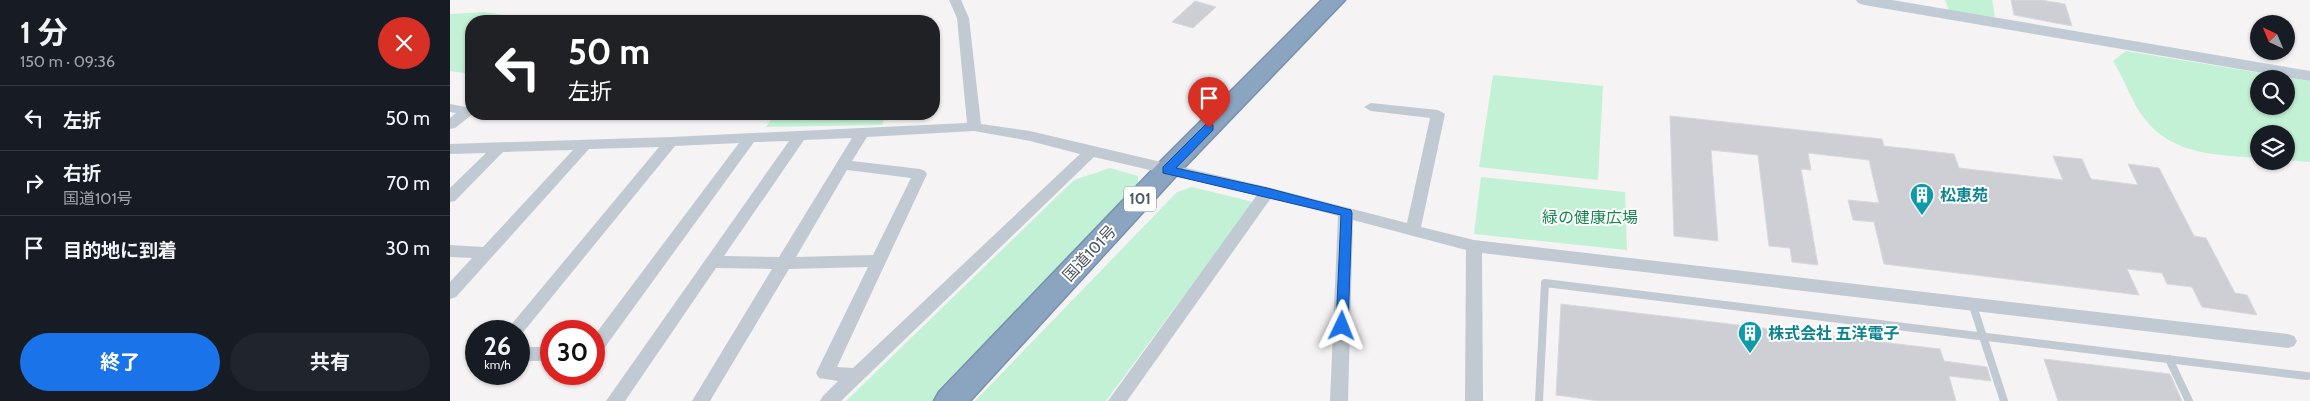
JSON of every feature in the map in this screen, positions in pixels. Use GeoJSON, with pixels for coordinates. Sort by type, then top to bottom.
{"type":"FeatureCollection","features":[{"type":"Feature","properties":{"kind":"highway","name":"国道101号"},"geometry":{"type":"LineString","coordinates":[[950,401],[1167,170],[1334,0]]}},
{"type":"Feature","properties":{"kind":"street"},"geometry":{"type":"LineString","coordinates":[[955,0],[962,18],[974,127]]}},
{"type":"Feature","properties":{"kind":"street"},"geometry":{"type":"LineString","coordinates":[[1864,0],[2310,76]]}},
{"type":"Feature","properties":{"kind":"street"},"geometry":{"type":"LineString","coordinates":[[1371,107],[1438,114],[1413,230]]}},
{"type":"Feature","properties":{"kind":"street"},"geometry":{"type":"LineString","coordinates":[[450,108],[465,110]]}},
{"type":"Feature","properties":{"kind":"street"},"geometry":{"type":"LineString","coordinates":[[450,125],[465,113]]}},
{"type":"Feature","properties":{"kind":"street"},"geometry":{"type":"LineString","coordinates":[[450,149],[670,142],[801,134],[974,127],[1030,136],[1167,170],[1267,192],[1474,246],[1974,306],[2288,341]]}},
{"type":"Feature","properties":{"kind":"street"},"geometry":{"type":"LineString","coordinates":[[701,401],[862,133]]}},
{"type":"Feature","properties":{"kind":"street"},"geometry":{"type":"LineString","coordinates":[[615,401],[801,134]]}},
{"type":"Feature","properties":{"kind":"street"},"geometry":{"type":"LineString","coordinates":[[605,334],[751,137]]}},
{"type":"Feature","properties":{"kind":"street"},"geometry":{"type":"LineString","coordinates":[[523,320],[670,142]]}},
{"type":"Feature","properties":{"kind":"street"},"geometry":{"type":"LineString","coordinates":[[450,293],[585,145]]}},
{"type":"Feature","properties":{"kind":"street"},"geometry":{"type":"LineString","coordinates":[[450,197],[500,148]]}},
{"type":"Feature","properties":{"kind":"street"},"geometry":{"type":"LineString","coordinates":[[829,401],[1091,152]]}},
{"type":"Feature","properties":{"kind":"street"},"geometry":{"type":"LineString","coordinates":[[844,165],[920,174],[825,373],[856,375]]}},
{"type":"Feature","properties":{"kind":"street"},"geometry":{"type":"LineString","coordinates":[[1117,401],[1267,192]]}},
{"type":"Feature","properties":{"kind":"street"},"geometry":{"type":"LineString","coordinates":[[1339,401],[1346,213]]}},
{"type":"Feature","properties":{"kind":"street"},"geometry":{"type":"LineString","coordinates":[[1474,246],[1474,401]]}},
{"type":"Feature","properties":{"kind":"street"},"geometry":{"type":"LineString","coordinates":[[450,252],[486,253]]}},
{"type":"Feature","properties":{"kind":"street"},"geometry":{"type":"LineString","coordinates":[[712,262],[879,261]]}},
{"type":"Feature","properties":{"kind":"lane"},"geometry":{"type":"LineString","coordinates":[[1539,401],[1545,283],[2307,376]]}},
{"type":"Feature","properties":{"kind":"lane"},"geometry":{"type":"LineString","coordinates":[[1974,306],[2004,401]]}},
{"type":"Feature","properties":{"kind":"lane"},"geometry":{"type":"LineString","coordinates":[[2169,359],[2189,401]]}},
{"type":"Feature","properties":{"kind":"green space"},"geometry":{"type":"Polygon","coordinates":[[[1945,0],[1992,0],[1995,17],[1949,11],[1945,0]]]}},
{"type":"Feature","properties":{"kind":"green space"},"geometry":{"type":"Polygon","coordinates":[[[484,12],[504,15],[465,15],[465,73],[450,71],[450,14],[484,12]]]}},
{"type":"Feature","properties":{"kind":"green space"},"geometry":{"type":"Polygon","coordinates":[[[2126,51],[2250,71],[2250,115],[2295,115],[2295,79],[2310,81],[2310,162],[2295,161],[2295,125],[2250,125],[2250,157],[2212,154],[2182,146],[2155,130],[2144,118],[2113,61],[2126,51]]]}},
{"type":"Feature","properties":{"kind":"green space"},"geometry":{"type":"Polygon","coordinates":[[[1493,75],[1603,86],[1598,180],[1479,167],[1493,75]]]}},
{"type":"Feature","properties":{"kind":"green space"},"geometry":{"type":"Polygon","coordinates":[[[771,120],[884,120],[882,125],[766,127],[771,120]]]}},
{"type":"Feature","properties":{"kind":"green space"},"geometry":{"type":"Polygon","coordinates":[[[1110,168],[1138,176],[1138,187],[932,401],[846,401],[1074,180],[1110,168]]]}},
{"type":"Feature","properties":{"kind":"green space","name":"緑の健康広場"},"geometry":{"type":"Polygon","coordinates":[[[1481,177],[1625,192],[1627,250],[1474,234],[1481,177]]]}},
{"type":"Feature","properties":{"kind":"green space"},"geometry":{"type":"Polygon","coordinates":[[[1192,187],[1253,202],[1106,401],[975,401],[1177,192],[1192,187]]]}},
{"type":"Feature","properties":{"kind":"building"},"geometry":{"type":"Polygon","coordinates":[[[2011,0],[2041,0],[2065,4],[2072,26],[2014,15],[2011,0]]]}},
{"type":"Feature","properties":{"kind":"building"},"geometry":{"type":"Polygon","coordinates":[[[1195,1],[1216,7],[1193,28],[1172,22],[1195,1]]]}},
{"type":"Feature","properties":{"kind":"building","name":"松恵苑"},"geometry":{"type":"Polygon","coordinates":[[[1670,116],[1882,139],[1884,146],[1954,154],[1959,168],[2063,180],[2053,156],[2082,159],[2091,179],[2138,185],[2128,164],[2159,168],[2194,236],[2206,238],[2235,293],[2247,295],[2257,315],[2202,307],[2192,287],[2167,284],[2162,273],[2127,269],[2139,295],[1884,264],[1874,222],[1853,220],[1848,200],[1879,203],[1869,160],[1808,153],[1811,170],[1801,169],[1818,265],[1792,262],[1790,248],[1769,246],[1758,155],[1711,150],[1718,241],[1674,236],[1670,116]]]}},
{"type":"Feature","properties":{"kind":"building","name":"株式会社 五洋電子"},"geometry":{"type":"Polygon","coordinates":[[[1561,304],[1940,349],[1944,361],[1987,367],[1991,381],[1949,376],[1956,401],[1599,401],[1556,395],[1561,304]]]}},
{"type":"Feature","properties":{"kind":"building"},"geometry":{"type":"Polygon","coordinates":[[[2044,359],[2170,374],[2182,401],[2058,401],[2044,359]]]}},
{"type":"Feature","properties":{"kind":"place","name":"松恵苑"},"geometry":{"type":"Point","coordinates":[1922,216]}},
{"type":"Feature","properties":{"kind":"place","name":"株式会社 五洋電子"},"geometry":{"type":"Point","coordinates":[1750,354]}},
{"type":"Feature","properties":{"kind":"route"},"geometry":{"type":"LineString","coordinates":[[1209,128],[1167,170],[1267,192],[1346,213],[1342,326]]}}]}
